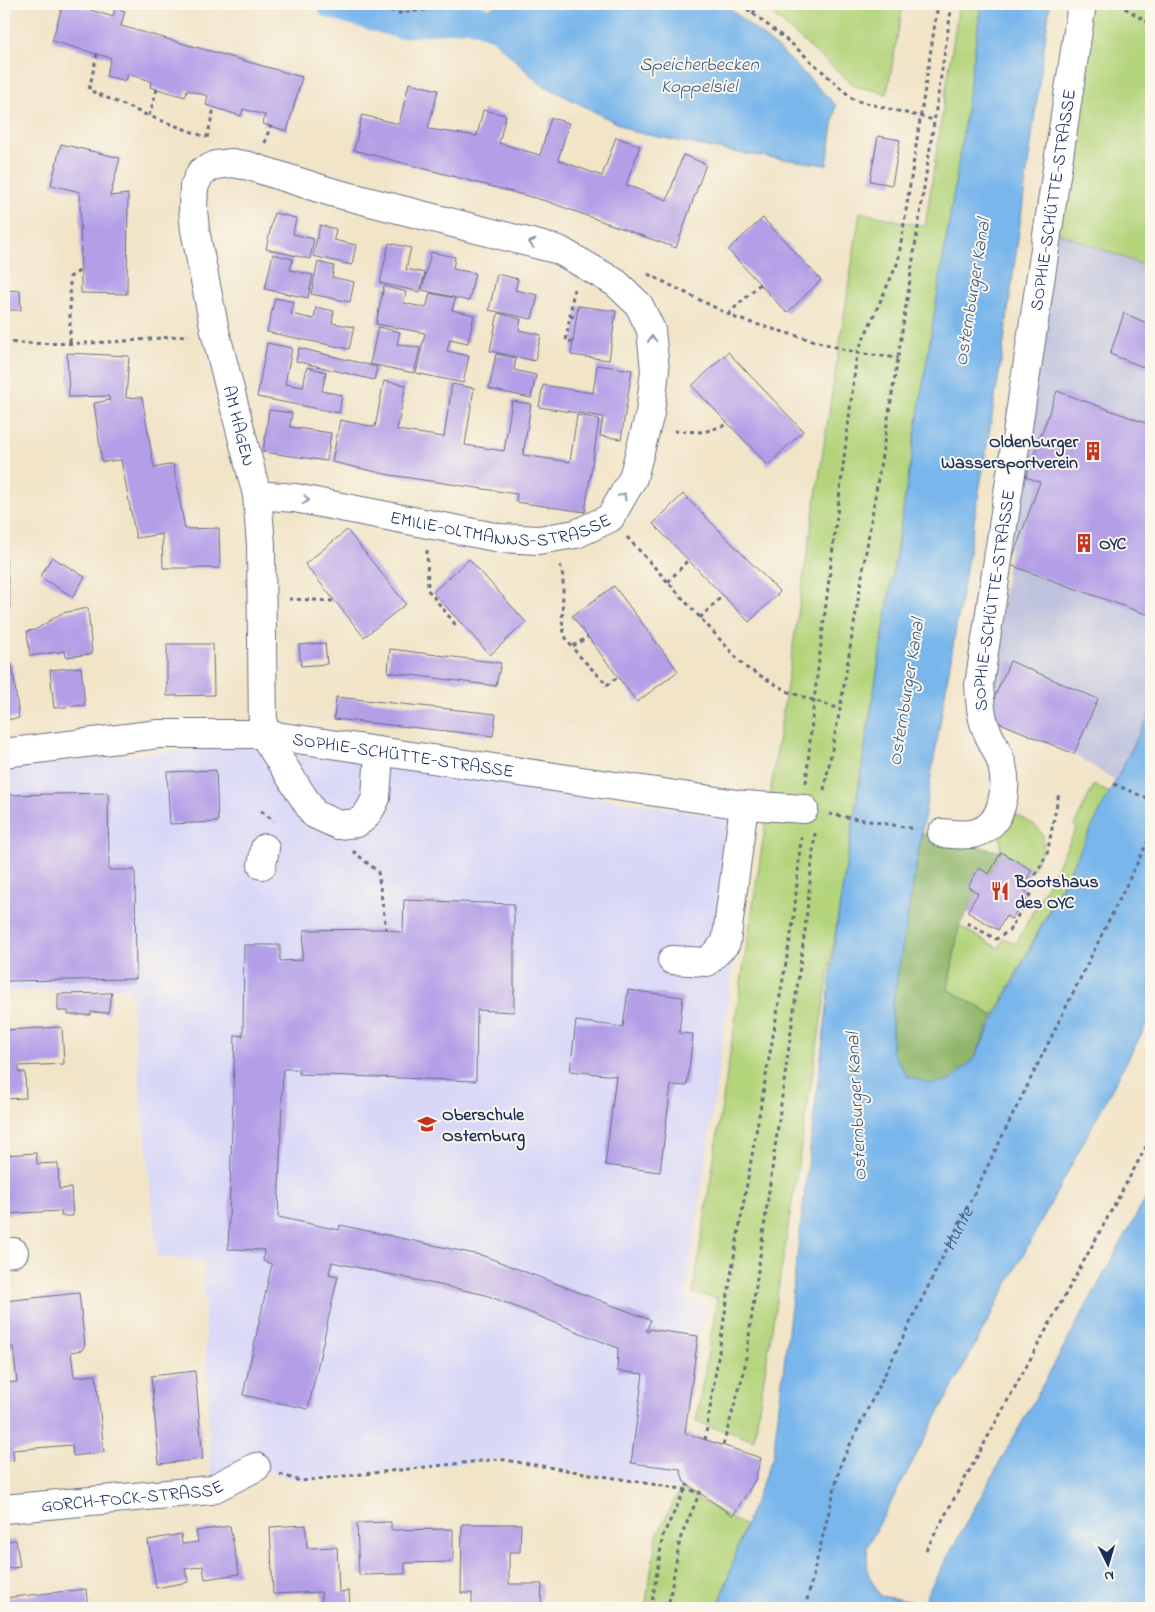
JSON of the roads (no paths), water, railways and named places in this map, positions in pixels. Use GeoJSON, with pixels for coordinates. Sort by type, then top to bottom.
{"type":"FeatureCollection","features":[{"type":"Feature","properties":{"kind":"street","name":"SOPHIE-SCHÜTTE-STRASSE"},"geometry":{"type":"LineString","coordinates":[[942,833],[967,835],[987,829],[999,811],[1003,796],[1005,778],[1002,765],[983,720],[979,685],[1082,4]]}},
{"type":"Feature","properties":{"kind":"street","name":"AM HAGEN"},"geometry":{"type":"LineString","coordinates":[[249,166],[232,163],[216,165],[201,172],[194,187],[193,210],[216,331],[257,495],[262,596],[263,734]]}},
{"type":"Feature","properties":{"kind":"street","name":"EMILIE-OLTMANNS-STRASSE"},"geometry":{"type":"LineString","coordinates":[[249,166],[331,192],[559,250],[616,283],[639,305],[651,330],[654,370],[650,413],[634,478],[610,518],[576,534],[538,540],[500,538],[295,498],[257,495]]}},
{"type":"Feature","properties":{"kind":"street","name":"SOPHIE-SCHÜTTE-STRASSE"},"geometry":{"type":"LineString","coordinates":[[4,753],[159,734],[263,734],[744,805],[814,811]]}},
{"type":"Feature","properties":{"kind":"street"},"geometry":{"type":"LineString","coordinates":[[263,734],[314,814],[338,825],[357,823],[365,817],[371,808],[377,792],[379,752]]}},
{"type":"Feature","properties":{"kind":"street"},"geometry":{"type":"LineString","coordinates":[[672,960],[707,962],[726,943],[744,805]]}},
{"type":"Feature","properties":{"kind":"street","name":"GORCH-FOCK-STRASSE"},"geometry":{"type":"LineString","coordinates":[[4,1509],[211,1490],[256,1467]]}},
{"type":"Feature","properties":{"kind":"water","name":"Speicherbecken Koppelsiel"},"geometry":{"type":"Polygon","coordinates":[[[502,4],[724,4],[781,51],[836,105],[827,165],[738,153],[634,132],[539,83],[469,16],[502,4]]]}},
{"type":"Feature","properties":{"kind":"water"},"geometry":{"type":"Polygon","coordinates":[[[981,4],[1050,4],[1002,356],[892,1008],[892,1051],[907,1076],[931,1084],[951,1080],[974,1059],[1151,711],[1151,1016],[867,1547],[868,1574],[880,1596],[922,1603],[1151,1189],[1151,1608],[718,1608],[745,1526],[773,1456],[837,924],[961,147],[981,4]]]}},
{"type":"Feature","properties":{"kind":"waterway"},"geometry":{"type":"LineString","coordinates":[[331,4],[399,24],[469,16],[506,29]]}},
{"type":"Feature","properties":{"kind":"place","name":"Oldenburger Wassersportverein"},"geometry":{"type":"Point","coordinates":[1093,451]}},
{"type":"Feature","properties":{"kind":"place","name":"OYC"},"geometry":{"type":"Point","coordinates":[1084,543]}},
{"type":"Feature","properties":{"kind":"place","name":"Bootshaus des OYC"},"geometry":{"type":"Point","coordinates":[1000,891]}},
{"type":"Feature","properties":{"kind":"place","name":"Oberschule Osternburg"},"geometry":{"type":"Point","coordinates":[427,1124]}},
{"type":"Feature","properties":{"kind":"water label","name":"Osternburger Kanal"},"geometry":{"type":"Point","coordinates":[971,292]}},
{"type":"Feature","properties":{"kind":"water label","name":"Osternburger Kanal"},"geometry":{"type":"Point","coordinates":[905,692]}},
{"type":"Feature","properties":{"kind":"water label","name":"Osternburger Kanal"},"geometry":{"type":"Point","coordinates":[855,1107]}},
{"type":"Feature","properties":{"kind":"water label","name":"Hunte"},"geometry":{"type":"Point","coordinates":[955,1227]}}]}
